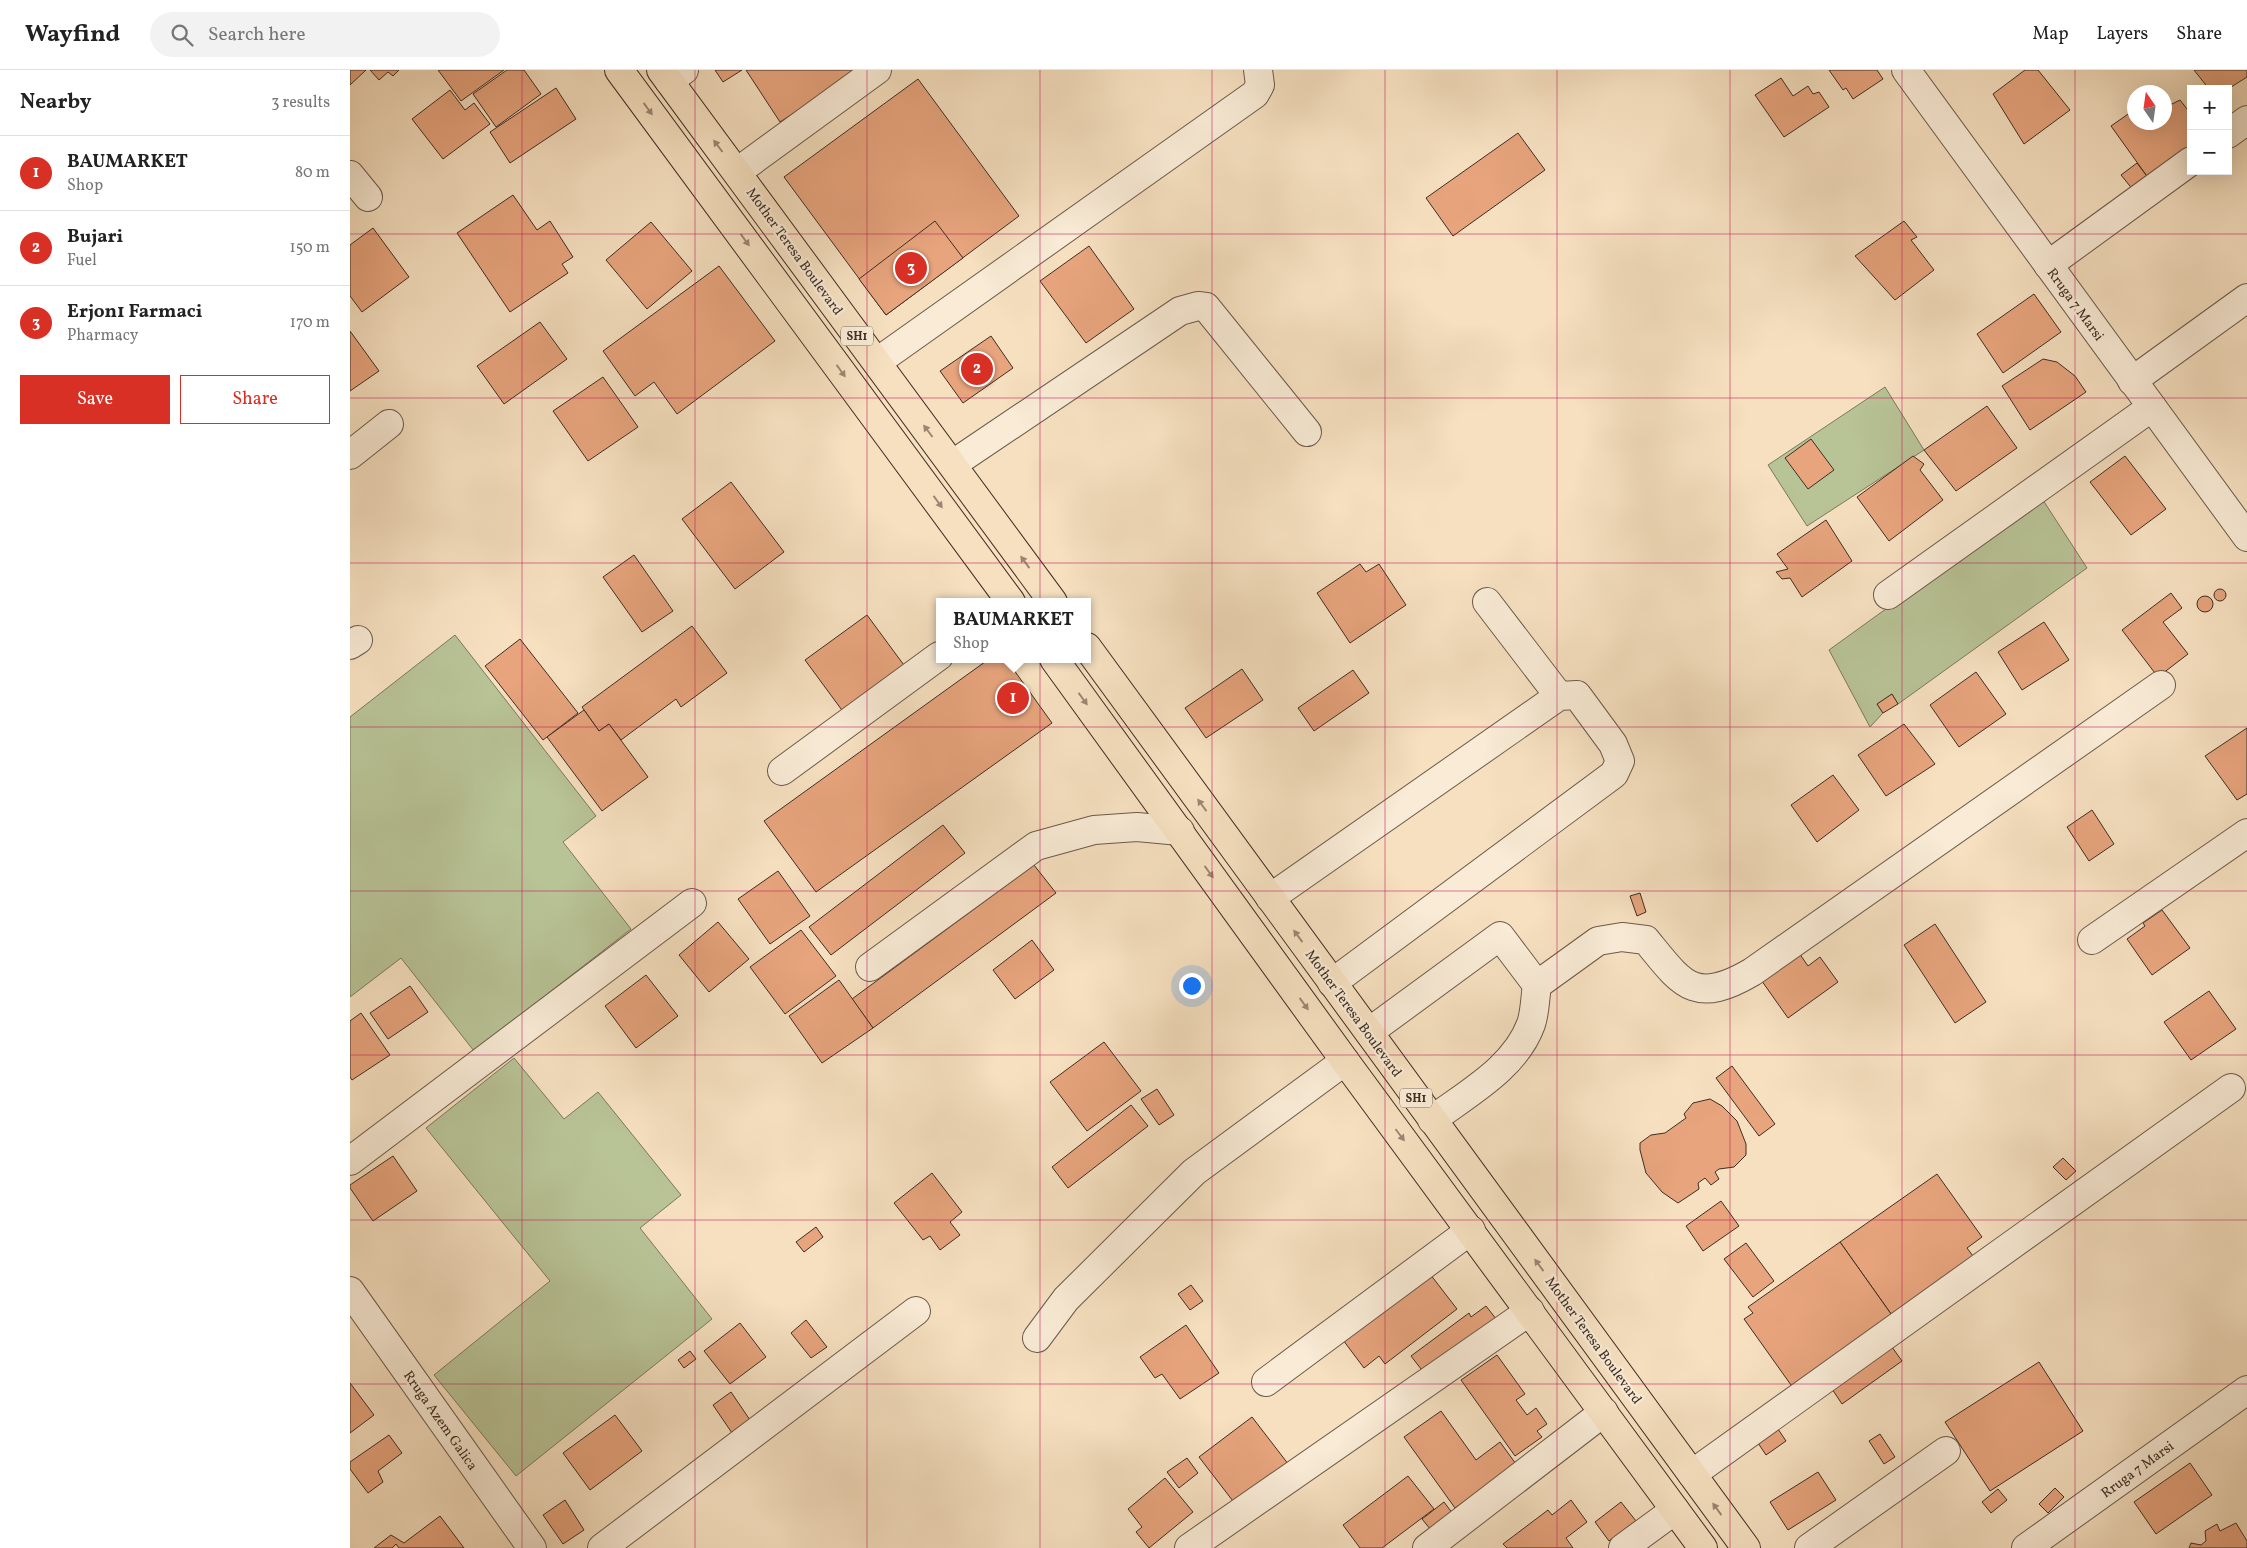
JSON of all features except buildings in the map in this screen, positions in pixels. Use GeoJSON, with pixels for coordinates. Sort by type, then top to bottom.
{"type":"FeatureCollection","features":[{"type":"Feature","properties":{"kind":"main road","name":"SH1"},"geometry":{"type":"LineString","coordinates":[[619,70],[1008,598]]}},
{"type":"Feature","properties":{"kind":"main road","name":"Mother Teresa Boulevard"},"geometry":{"type":"LineString","coordinates":[[672,74],[737,172],[1050,598]]}},
{"type":"Feature","properties":{"kind":"main road","name":"Mother Teresa Boulevard"},"geometry":{"type":"LineString","coordinates":[[1091,652],[1746,1548]]}},
{"type":"Feature","properties":{"kind":"main road","name":"SH1"},"geometry":{"type":"LineString","coordinates":[[1057,663],[1345,1061],[1703,1548]]}},
{"type":"Feature","properties":{"kind":"street"},"geometry":{"type":"LineString","coordinates":[[737,172],[877,70]]}},
{"type":"Feature","properties":{"kind":"street"},"geometry":{"type":"LineString","coordinates":[[877,362],[1255,94],[1260,85],[1258,70]]}},
{"type":"Feature","properties":{"kind":"street","name":"Rruga 7 Marsi"},"geometry":{"type":"LineString","coordinates":[[1906,70],[2247,537]]}},
{"type":"Feature","properties":{"kind":"street"},"geometry":{"type":"LineString","coordinates":[[2232,131],[2247,120]]}},
{"type":"Feature","properties":{"kind":"street"},"geometry":{"type":"LineString","coordinates":[[2048,265],[2187,164]]}},
{"type":"Feature","properties":{"kind":"street"},"geometry":{"type":"LineString","coordinates":[[350,175],[368,197]]}},
{"type":"Feature","properties":{"kind":"street"},"geometry":{"type":"LineString","coordinates":[[2132,381],[2247,298]]}},
{"type":"Feature","properties":{"kind":"street"},"geometry":{"type":"LineString","coordinates":[[953,464],[1180,311],[1198,306],[1206,306],[1307,432]]}},
{"type":"Feature","properties":{"kind":"street"},"geometry":{"type":"LineString","coordinates":[[1888,595],[2152,407]]}},
{"type":"Feature","properties":{"kind":"street"},"geometry":{"type":"LineString","coordinates":[[350,455],[389,424]]}},
{"type":"Feature","properties":{"kind":"street"},"geometry":{"type":"LineString","coordinates":[[1487,602],[1559,696]]}},
{"type":"Feature","properties":{"kind":"street"},"geometry":{"type":"LineString","coordinates":[[782,771],[936,658]]}},
{"type":"Feature","properties":{"kind":"street"},"geometry":{"type":"LineString","coordinates":[[1536,986],[1598,941],[1622,936],[1646,940],[1676,976],[1691,988],[1712,989],[1732,984],[1752,972],[2161,685]]}},
{"type":"Feature","properties":{"kind":"street"},"geometry":{"type":"LineString","coordinates":[[1270,898],[1559,696],[1577,695],[1613,744],[1620,762],[1614,774],[1332,983]]}},
{"type":"Feature","properties":{"kind":"street"},"geometry":{"type":"LineString","coordinates":[[870,967],[1036,846],[1094,830],[1137,827],[1180,831]]}},
{"type":"Feature","properties":{"kind":"street"},"geometry":{"type":"LineString","coordinates":[[2092,940],[2247,833]]}},
{"type":"Feature","properties":{"kind":"street"},"geometry":{"type":"LineString","coordinates":[[350,1161],[692,903]]}},
{"type":"Feature","properties":{"kind":"street"},"geometry":{"type":"LineString","coordinates":[[1369,1032],[1500,936],[1536,986],[1532,1023],[1516,1053],[1490,1078],[1432,1120]]}},
{"type":"Feature","properties":{"kind":"street"},"geometry":{"type":"LineString","coordinates":[[1037,1338],[1066,1299],[1194,1172],[1345,1061]]}},
{"type":"Feature","properties":{"kind":"street"},"geometry":{"type":"LineString","coordinates":[[1692,1474],[2231,1088]]}},
{"type":"Feature","properties":{"kind":"street"},"geometry":{"type":"LineString","coordinates":[[1266,1382],[1471,1230]]}},
{"type":"Feature","properties":{"kind":"street","name":"Rruga Azem Galica"},"geometry":{"type":"LineString","coordinates":[[350,1291],[526,1546]]}},
{"type":"Feature","properties":{"kind":"street"},"geometry":{"type":"LineString","coordinates":[[602,1548],[916,1311]]}},
{"type":"Feature","properties":{"kind":"street"},"geometry":{"type":"LineString","coordinates":[[1188,1548],[1530,1311]]}},
{"type":"Feature","properties":{"kind":"street","name":"Rruga 7 Marsi"},"geometry":{"type":"LineString","coordinates":[[2026,1548],[2247,1390]]}},
{"type":"Feature","properties":{"kind":"street"},"geometry":{"type":"LineString","coordinates":[[1427,1548],[1604,1412]]}},
{"type":"Feature","properties":{"kind":"street"},"geometry":{"type":"LineString","coordinates":[[1809,1548],[1946,1451]]}},
{"type":"Feature","properties":{"kind":"street"},"geometry":{"type":"LineString","coordinates":[[1622,1548],[1675,1510]]}},
{"type":"Feature","properties":{"kind":"green space"},"geometry":{"type":"Polygon","coordinates":[[[1885,387],[1924,450],[1807,526],[1768,465],[1885,387]]]}},
{"type":"Feature","properties":{"kind":"green space"},"geometry":{"type":"Polygon","coordinates":[[[2041,497],[2087,568],[1898,704],[1892,694],[1877,704],[1883,713],[1870,727],[1829,650],[2041,497]]]}},
{"type":"Feature","properties":{"kind":"green space"},"geometry":{"type":"Polygon","coordinates":[[[455,635],[596,816],[563,842],[631,929],[474,1051],[401,958],[350,997],[350,717],[455,635]]]}},
{"type":"Feature","properties":{"kind":"green space"},"geometry":{"type":"Polygon","coordinates":[[[514,1058],[564,1119],[598,1092],[681,1195],[640,1228],[712,1319],[516,1476],[434,1375],[550,1281],[426,1128],[514,1058]]]}},
{"type":"Feature","properties":{"kind":"place","name":"Erjon1 Farmaci"},"geometry":{"type":"Point","coordinates":[911,268]}},
{"type":"Feature","properties":{"kind":"place","name":"Bujari"},"geometry":{"type":"Point","coordinates":[977,369]}},
{"type":"Feature","properties":{"kind":"place","name":"BAUMARKET"},"geometry":{"type":"Point","coordinates":[1013,698]}}]}
